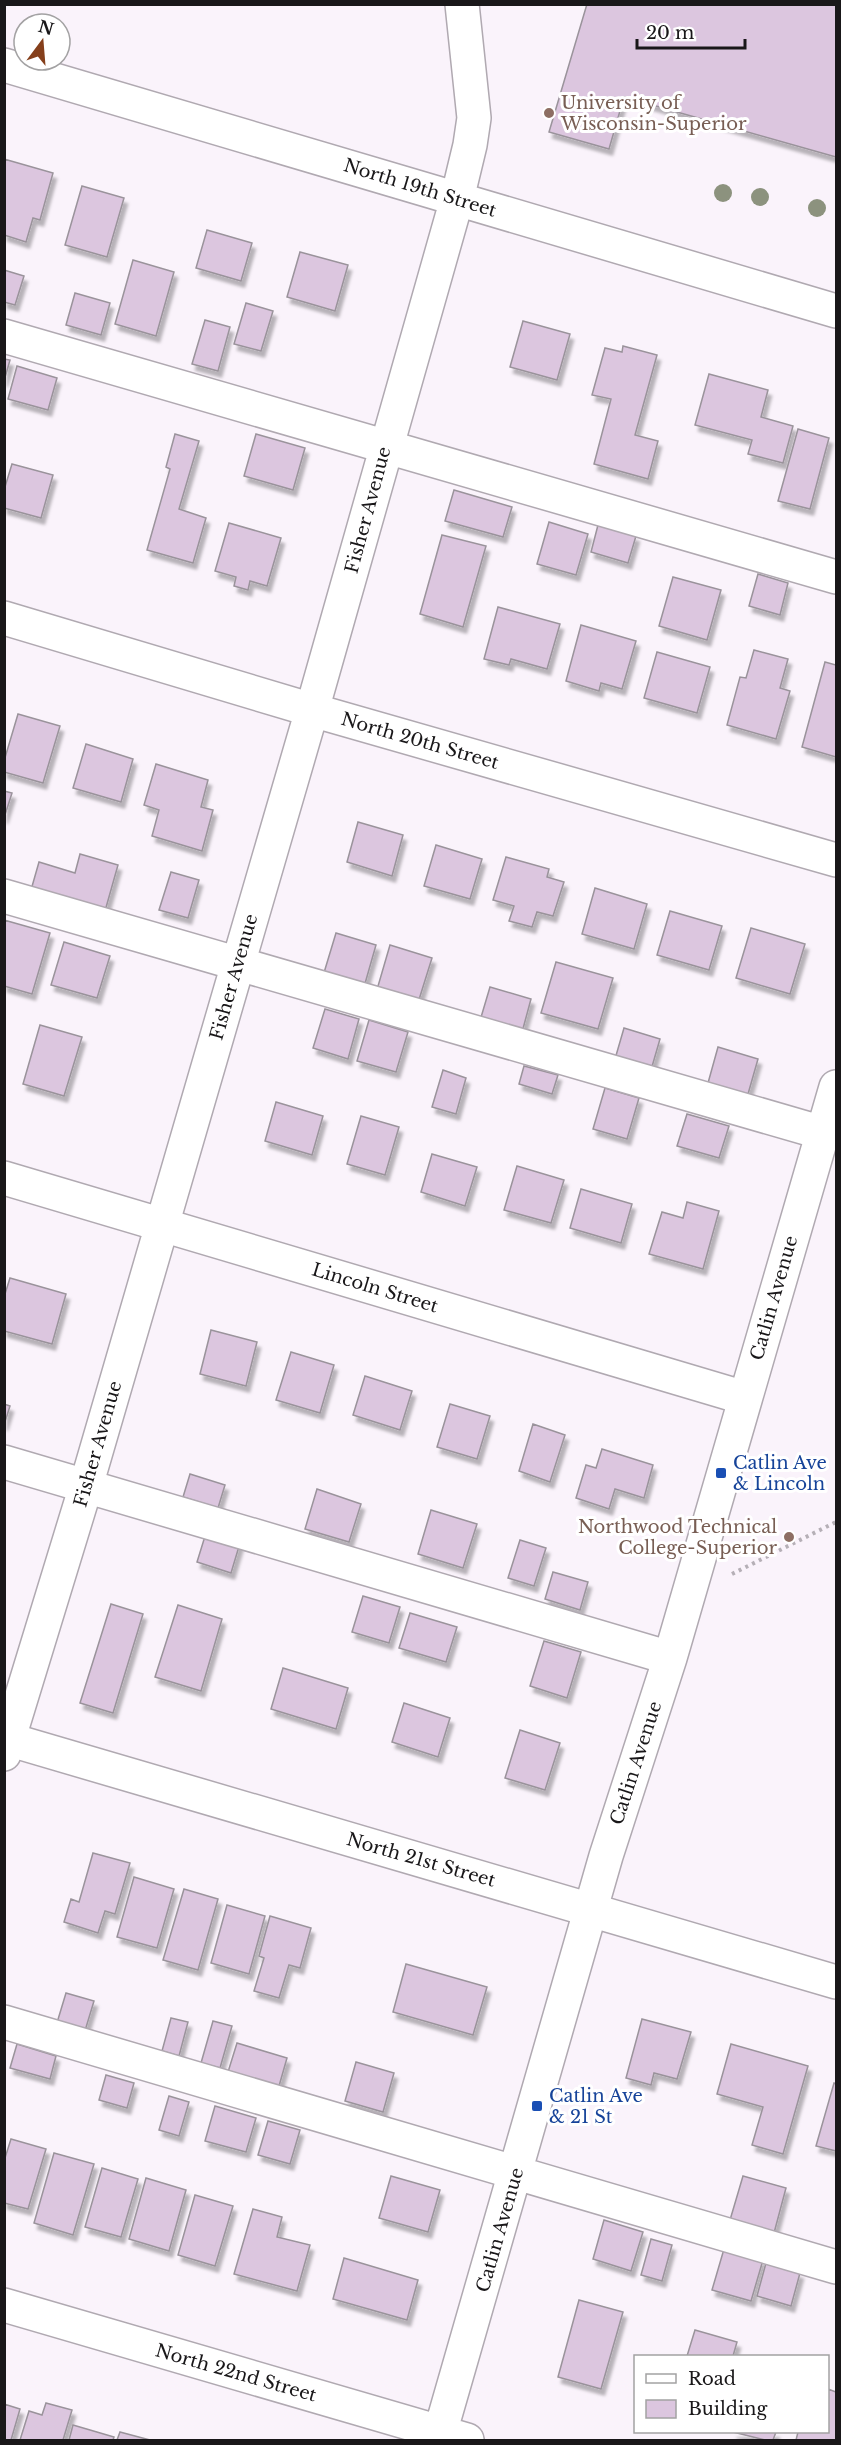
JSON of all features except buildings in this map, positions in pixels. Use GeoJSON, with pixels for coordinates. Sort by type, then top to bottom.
{"type":"FeatureCollection","features":[{"type":"Feature","properties":{"kind":"street","name":"Fisher Avenue"},"geometry":{"type":"LineString","coordinates":[[6,1744],[86,1486],[312,710],[385,446],[457,199],[474,118],[462,4]]}},
{"type":"Feature","properties":{"kind":"street","name":"North 19th Street"},"geometry":{"type":"LineString","coordinates":[[4,65],[837,311]]}},
{"type":"Feature","properties":{"kind":"street"},"geometry":{"type":"LineString","coordinates":[[4,336],[837,577]]}},
{"type":"Feature","properties":{"kind":"street","name":"North 20th Street"},"geometry":{"type":"LineString","coordinates":[[4,618],[312,710],[837,860]]}},
{"type":"Feature","properties":{"kind":"street"},"geometry":{"type":"LineString","coordinates":[[4,896],[238,965],[832,1109]]}},
{"type":"Feature","properties":{"kind":"street","name":"Catlin Avenue"},"geometry":{"type":"LineString","coordinates":[[449,2438],[516,2174],[591,1910],[670,1658],[832,1109]]}},
{"type":"Feature","properties":{"kind":"street","name":"Lincoln Street"},"geometry":{"type":"LineString","coordinates":[[4,1178],[745,1398]]}},
{"type":"Feature","properties":{"kind":"street"},"geometry":{"type":"LineString","coordinates":[[4,1462],[670,1658]]}},
{"type":"Feature","properties":{"kind":"street","name":"North 21st Street"},"geometry":{"type":"LineString","coordinates":[[6,1744],[837,1982]]}},
{"type":"Feature","properties":{"kind":"street"},"geometry":{"type":"LineString","coordinates":[[4,2022],[837,2267]]}},
{"type":"Feature","properties":{"kind":"street","name":"North 22nd Street"},"geometry":{"type":"LineString","coordinates":[[4,2306],[449,2438]]}},
{"type":"Feature","properties":{"kind":"path"},"geometry":{"type":"LineString","coordinates":[[688,1595],[837,1522]]}},
{"type":"Feature","properties":{"kind":"place","name":"University of Wisconsin-Superior"},"geometry":{"type":"Point","coordinates":[549,113]}},
{"type":"Feature","properties":{"kind":"place","name":"Catlin Ave & Lincoln"},"geometry":{"type":"Point","coordinates":[721,1473]}},
{"type":"Feature","properties":{"kind":"place","name":"Northwood Technical College-Superior"},"geometry":{"type":"Point","coordinates":[789,1537]}},
{"type":"Feature","properties":{"kind":"place","name":"Catlin Ave & 21 St"},"geometry":{"type":"Point","coordinates":[537,2106]}}]}
